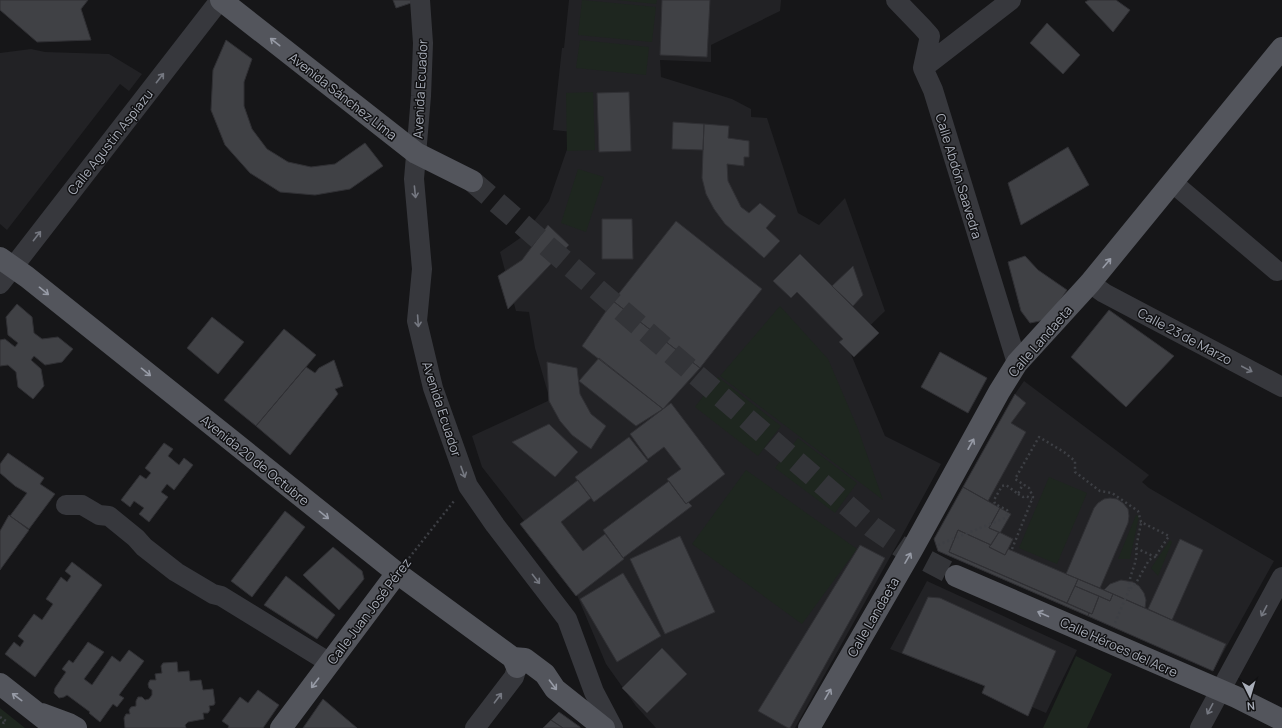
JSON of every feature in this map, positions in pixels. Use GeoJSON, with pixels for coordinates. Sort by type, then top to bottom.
{"type":"FeatureCollection","features":[{"type":"Feature","properties":{"kind":"main road","name":"Avenida Sánchez Lima"},"geometry":{"type":"LineString","coordinates":[[221,0],[416,153],[472,181]]}},
{"type":"Feature","properties":{"kind":"main road","name":"Calle Landaeta"},"geometry":{"type":"LineString","coordinates":[[809,728],[913,548],[1016,363],[1090,283],[1282,48]]}},
{"type":"Feature","properties":{"kind":"main road","name":"Avenida 20 de Octubre"},"geometry":{"type":"LineString","coordinates":[[7,262],[397,573],[515,663],[526,659],[545,674],[555,689],[604,728]]}},
{"type":"Feature","properties":{"kind":"main road","name":"Calle Juan José Pérez"},"geometry":{"type":"LineString","coordinates":[[281,728],[397,573]]}},
{"type":"Feature","properties":{"kind":"main road","name":"Calle Héroes del Acre"},"geometry":{"type":"LineString","coordinates":[[956,576],[1220,691],[1282,720]]}},
{"type":"Feature","properties":{"kind":"main road"},"geometry":{"type":"LineString","coordinates":[[0,684],[56,728]]}},
{"type":"Feature","properties":{"kind":"main road"},"geometry":{"type":"LineString","coordinates":[[36,712],[76,728]]}},
{"type":"Feature","properties":{"kind":"street","name":"Calle Agustín Aspiazu"},"geometry":{"type":"LineString","coordinates":[[0,284],[7,262],[221,0]]}},
{"type":"Feature","properties":{"kind":"street","name":"Avenida Ecuador"},"geometry":{"type":"LineString","coordinates":[[420,0],[423,43],[422,96],[414,179],[422,269],[417,321],[433,388],[468,486],[494,525],[567,619],[594,692],[613,728]]}},
{"type":"Feature","properties":{"kind":"street"},"geometry":{"type":"LineString","coordinates":[[896,0],[930,36],[923,68]]}},
{"type":"Feature","properties":{"kind":"street"},"geometry":{"type":"LineString","coordinates":[[923,68],[1011,0]]}},
{"type":"Feature","properties":{"kind":"street","name":"Calle Abdón Saavedra"},"geometry":{"type":"LineString","coordinates":[[923,68],[933,90],[940,112],[1016,363]]}},
{"type":"Feature","properties":{"kind":"street"},"geometry":{"type":"LineString","coordinates":[[1173,183],[1277,271]]}},
{"type":"Feature","properties":{"kind":"street","name":"Calle 23 de Marzo"},"geometry":{"type":"LineString","coordinates":[[1090,283],[1104,293],[1282,388]]}},
{"type":"Feature","properties":{"kind":"street"},"geometry":{"type":"LineString","coordinates":[[66,505],[82,505],[99,516],[108,516],[176,572],[213,594],[222,596],[330,663]]}},
{"type":"Feature","properties":{"kind":"street"},"geometry":{"type":"LineString","coordinates":[[1200,728],[1282,576]]}},
{"type":"Feature","properties":{"kind":"street"},"geometry":{"type":"LineString","coordinates":[[475,728],[514,677],[515,663]]}},
{"type":"Feature","properties":{"kind":"path"},"geometry":{"type":"LineString","coordinates":[[1012,549],[1033,497],[1030,488],[1015,479],[1039,438],[1064,452],[1075,461],[1074,472],[1100,491],[1112,492],[1138,511],[1142,522],[1136,548],[1137,555],[1128,581],[1129,590]]}},
{"type":"Feature","properties":{"kind":"path"},"geometry":{"type":"LineString","coordinates":[[1018,494],[1023,484]]}},
{"type":"Feature","properties":{"kind":"path"},"geometry":{"type":"LineString","coordinates":[[936,546],[1005,518],[1008,513],[1007,510],[995,504],[994,500],[1002,486],[1006,486],[1018,494],[1032,499]]}},
{"type":"Feature","properties":{"kind":"path","name":"Calle Juan José Pérez"},"geometry":{"type":"LineString","coordinates":[[397,573],[454,501]]}},
{"type":"Feature","properties":{"kind":"path"},"geometry":{"type":"LineString","coordinates":[[1113,627],[1129,590],[1136,583],[1149,560],[1155,557],[1169,536],[1142,522]]}},
{"type":"Feature","properties":{"kind":"path"},"geometry":{"type":"LineString","coordinates":[[1136,548],[1155,557]]}},
{"type":"Feature","properties":{"kind":"path"},"geometry":{"type":"LineString","coordinates":[[0,716],[6,721],[4,723],[0,721]]}},
{"type":"Feature","properties":{"kind":"shaded area"},"geometry":{"type":"Polygon","coordinates":[[[569,0],[781,0],[780,11],[711,45],[711,62],[660,60],[661,77],[732,99],[751,109],[751,117],[767,118],[798,213],[819,225],[845,198],[885,311],[848,347],[885,436],[941,464],[795,728],[656,728],[636,706],[606,664],[571,581],[482,467],[472,436],[550,400],[535,348],[529,312],[516,311],[500,252],[523,236],[549,201],[573,132],[553,130],[569,0]]]}},
{"type":"Feature","properties":{"kind":"shaded area"},"geometry":{"type":"Polygon","coordinates":[[[582,0],[656,7],[652,42],[578,35],[582,0]]]}},
{"type":"Feature","properties":{"kind":"shaded area"},"geometry":{"type":"Polygon","coordinates":[[[617,0],[657,0],[656,4],[617,0]]]}},
{"type":"Feature","properties":{"kind":"shaded area"},"geometry":{"type":"Polygon","coordinates":[[[580,40],[649,47],[646,75],[576,68],[580,40]]]}},
{"type":"Feature","properties":{"kind":"shaded area"},"geometry":{"type":"Polygon","coordinates":[[[31,49],[45,52],[109,54],[142,74],[129,91],[120,84],[7,230],[0,224],[0,53],[31,49]]]}},
{"type":"Feature","properties":{"kind":"shaded area"},"geometry":{"type":"Polygon","coordinates":[[[593,92],[595,150],[567,151],[566,93],[593,92]]]}},
{"type":"Feature","properties":{"kind":"shaded area"},"geometry":{"type":"Polygon","coordinates":[[[578,169],[604,177],[586,232],[561,223],[578,169]]]}},
{"type":"Feature","properties":{"kind":"shaded area"},"geometry":{"type":"Polygon","coordinates":[[[780,306],[828,359],[858,429],[883,500],[720,376],[780,306]]]}},
{"type":"Feature","properties":{"kind":"shaded area"},"geometry":{"type":"Polygon","coordinates":[[[718,377],[781,426],[758,456],[695,407],[718,377]]]}},
{"type":"Feature","properties":{"kind":"shaded area"},"geometry":{"type":"Polygon","coordinates":[[[1024,381],[1149,475],[1142,482],[1149,488],[1274,561],[1213,671],[938,551],[934,539],[1015,394],[1024,381]]]}},
{"type":"Feature","properties":{"kind":"shaded area"},"geometry":{"type":"Polygon","coordinates":[[[798,438],[857,483],[835,513],[775,468],[798,438]]]}},
{"type":"Feature","properties":{"kind":"shaded area"},"geometry":{"type":"Polygon","coordinates":[[[746,470],[857,549],[802,624],[692,544],[746,470]]]}},
{"type":"Feature","properties":{"kind":"shaded area"},"geometry":{"type":"Polygon","coordinates":[[[1049,477],[1087,493],[1057,564],[1019,548],[1049,477]]]}},
{"type":"Feature","properties":{"kind":"shaded area"},"geometry":{"type":"Polygon","coordinates":[[[1136,515],[1139,516],[1130,559],[1118,559],[1136,515]]]}},
{"type":"Feature","properties":{"kind":"shaded area"},"geometry":{"type":"Polygon","coordinates":[[[1170,540],[1172,542],[1158,576],[1151,568],[1170,540]]]}},
{"type":"Feature","properties":{"kind":"shaded area"},"geometry":{"type":"Polygon","coordinates":[[[927,581],[1077,650],[1046,713],[1032,707],[1028,716],[982,693],[984,686],[890,649],[927,581]]]}},
{"type":"Feature","properties":{"kind":"shaded area"},"geometry":{"type":"Polygon","coordinates":[[[1076,656],[1112,674],[1087,728],[1043,728],[1076,656]]]}},
{"type":"Feature","properties":{"kind":"shaded area"},"geometry":{"type":"Polygon","coordinates":[[[0,708],[25,728],[0,728],[0,708]]]}},
{"type":"Feature","properties":{"kind":"building"},"geometry":{"type":"Polygon","coordinates":[[[0,0],[88,0],[81,9],[91,40],[37,42],[0,10],[0,0]]]}},
{"type":"Feature","properties":{"kind":"building"},"geometry":{"type":"Polygon","coordinates":[[[393,0],[413,0],[414,2],[396,8],[393,0]]]}},
{"type":"Feature","properties":{"kind":"building"},"geometry":{"type":"Polygon","coordinates":[[[662,0],[710,0],[707,57],[660,55],[662,0]]]}},
{"type":"Feature","properties":{"kind":"building"},"geometry":{"type":"Polygon","coordinates":[[[1089,0],[1116,0],[1130,10],[1113,32],[1085,2],[1089,0]]]}},
{"type":"Feature","properties":{"kind":"building"},"geometry":{"type":"Polygon","coordinates":[[[1047,23],[1080,55],[1063,74],[1030,43],[1047,23]]]}},
{"type":"Feature","properties":{"kind":"building"},"geometry":{"type":"Polygon","coordinates":[[[226,40],[252,59],[244,82],[244,106],[252,129],[267,149],[288,162],[311,167],[335,164],[365,143],[383,166],[350,189],[315,195],[280,192],[250,173],[225,145],[211,110],[213,70],[226,40]]]}},
{"type":"Feature","properties":{"kind":"building"},"geometry":{"type":"Polygon","coordinates":[[[629,92],[631,151],[599,152],[597,93],[629,92]]]}},
{"type":"Feature","properties":{"kind":"building"},"geometry":{"type":"Polygon","coordinates":[[[673,122],[704,124],[703,150],[672,149],[673,122]]]}},
{"type":"Feature","properties":{"kind":"building"},"geometry":{"type":"Polygon","coordinates":[[[704,124],[729,126],[728,138],[749,141],[749,157],[744,157],[744,166],[727,164],[728,181],[741,207],[749,213],[760,203],[776,216],[766,228],[780,241],[764,258],[725,224],[714,209],[706,194],[702,178],[704,124]]]}},
{"type":"Feature","properties":{"kind":"building"},"geometry":{"type":"Polygon","coordinates":[[[1068,147],[1089,185],[1021,225],[1008,183],[1068,147]]]}},
{"type":"Feature","properties":{"kind":"building"},"geometry":{"type":"Polygon","coordinates":[[[602,219],[632,219],[633,259],[602,259],[602,219]]]}},
{"type":"Feature","properties":{"kind":"building"},"geometry":{"type":"Polygon","coordinates":[[[676,221],[762,289],[700,368],[613,301],[676,221]]]}},
{"type":"Feature","properties":{"kind":"building"},"geometry":{"type":"Polygon","coordinates":[[[548,225],[569,245],[508,309],[498,276],[522,260],[548,225]]]}},
{"type":"Feature","properties":{"kind":"building"},"geometry":{"type":"Polygon","coordinates":[[[800,254],[879,333],[854,357],[839,342],[843,339],[797,292],[791,298],[773,281],[800,254]]]}},
{"type":"Feature","properties":{"kind":"building"},"geometry":{"type":"Polygon","coordinates":[[[1025,256],[1038,270],[1067,290],[1049,317],[1045,320],[1030,323],[1021,311],[1008,262],[1025,256]]]}},
{"type":"Feature","properties":{"kind":"building"},"geometry":{"type":"Polygon","coordinates":[[[853,266],[863,295],[853,306],[832,286],[853,266]]]}},
{"type":"Feature","properties":{"kind":"building"},"geometry":{"type":"Polygon","coordinates":[[[613,301],[700,368],[663,409],[582,346],[613,301]]]}},
{"type":"Feature","properties":{"kind":"building"},"geometry":{"type":"Polygon","coordinates":[[[17,304],[32,317],[34,333],[42,339],[58,337],[73,349],[62,362],[45,365],[34,356],[31,360],[41,369],[44,386],[33,399],[18,387],[16,372],[8,365],[0,366],[0,340],[5,339],[15,347],[18,343],[8,335],[6,317],[17,304]]]}},
{"type":"Feature","properties":{"kind":"building"},"geometry":{"type":"Polygon","coordinates":[[[1109,310],[1174,356],[1126,407],[1071,357],[1109,310]]]}},
{"type":"Feature","properties":{"kind":"building"},"geometry":{"type":"Polygon","coordinates":[[[212,317],[244,342],[218,374],[187,348],[212,317]]]}},
{"type":"Feature","properties":{"kind":"building"},"geometry":{"type":"Polygon","coordinates":[[[284,329],[316,355],[256,426],[224,400],[284,329]]]}},
{"type":"Feature","properties":{"kind":"building"},"geometry":{"type":"Polygon","coordinates":[[[940,352],[987,378],[968,413],[921,387],[940,352]]]}},
{"type":"Feature","properties":{"kind":"building"},"geometry":{"type":"Polygon","coordinates":[[[599,358],[663,409],[636,426],[579,381],[599,358]]]}},
{"type":"Feature","properties":{"kind":"building"},"geometry":{"type":"Polygon","coordinates":[[[334,360],[343,386],[335,389],[338,394],[290,455],[256,426],[306,367],[315,373],[319,368],[334,360]]]}},
{"type":"Feature","properties":{"kind":"building"},"geometry":{"type":"Polygon","coordinates":[[[547,362],[577,368],[580,394],[591,414],[606,426],[591,449],[572,435],[560,421],[549,401],[547,362]]]}},
{"type":"Feature","properties":{"kind":"building"},"geometry":{"type":"Polygon","coordinates":[[[1015,394],[1026,403],[1011,423],[1026,432],[988,501],[963,487],[1015,394]]]}},
{"type":"Feature","properties":{"kind":"building"},"geometry":{"type":"Polygon","coordinates":[[[671,403],[725,474],[686,504],[667,479],[681,469],[664,447],[648,459],[630,434],[671,403]]]}},
{"type":"Feature","properties":{"kind":"building"},"geometry":{"type":"Polygon","coordinates":[[[549,424],[578,452],[555,477],[512,442],[549,424]]]}},
{"type":"Feature","properties":{"kind":"building"},"geometry":{"type":"Polygon","coordinates":[[[629,437],[648,461],[594,502],[575,477],[629,437]]]}},
{"type":"Feature","properties":{"kind":"building"},"geometry":{"type":"Polygon","coordinates":[[[164,443],[173,449],[168,456],[179,465],[184,458],[193,465],[174,490],[167,484],[161,492],[168,497],[149,522],[139,514],[144,508],[134,501],[130,507],[121,500],[140,475],[146,479],[151,473],[145,468],[164,443]]]}},
{"type":"Feature","properties":{"kind":"building"},"geometry":{"type":"Polygon","coordinates":[[[8,453],[44,478],[40,484],[55,494],[29,529],[10,516],[27,493],[15,486],[0,473],[0,464],[8,453]]]}},
{"type":"Feature","properties":{"kind":"building"},"geometry":{"type":"Polygon","coordinates":[[[578,480],[591,498],[561,522],[583,551],[605,534],[624,559],[576,596],[520,524],[578,480]]]}},
{"type":"Feature","properties":{"kind":"building"},"geometry":{"type":"Polygon","coordinates":[[[669,481],[686,504],[688,502],[692,506],[623,558],[603,530],[669,481]]]}},
{"type":"Feature","properties":{"kind":"building"},"geometry":{"type":"Polygon","coordinates":[[[963,487],[1000,508],[989,528],[999,532],[991,545],[958,530],[949,552],[1089,613],[1088,616],[938,551],[934,539],[963,487]]]}},
{"type":"Feature","properties":{"kind":"building"},"geometry":{"type":"Polygon","coordinates":[[[1104,499],[1117,499],[1123,503],[1128,509],[1129,516],[1128,523],[1100,588],[1066,574],[1094,508],[1104,499]]]}},
{"type":"Feature","properties":{"kind":"building"},"geometry":{"type":"Polygon","coordinates":[[[1000,508],[1011,514],[1000,533],[989,528],[1000,508]]]}},
{"type":"Feature","properties":{"kind":"building"},"geometry":{"type":"Polygon","coordinates":[[[285,511],[305,527],[252,597],[231,581],[285,511]]]}},
{"type":"Feature","properties":{"kind":"building"},"geometry":{"type":"Polygon","coordinates":[[[9,515],[29,530],[0,570],[0,531],[9,515]]]}},
{"type":"Feature","properties":{"kind":"building"},"geometry":{"type":"Polygon","coordinates":[[[958,530],[991,545],[989,547],[1005,555],[1008,549],[1078,579],[1067,603],[949,552],[958,530]]]}},
{"type":"Feature","properties":{"kind":"building"},"geometry":{"type":"Polygon","coordinates":[[[999,532],[1013,539],[1005,555],[989,547],[999,532]]]}},
{"type":"Feature","properties":{"kind":"building"},"geometry":{"type":"Polygon","coordinates":[[[680,536],[715,612],[665,634],[630,559],[680,536]]]}},
{"type":"Feature","properties":{"kind":"building"},"geometry":{"type":"Polygon","coordinates":[[[1180,539],[1203,550],[1172,620],[1148,609],[1180,539]]]}},
{"type":"Feature","properties":{"kind":"building"},"geometry":{"type":"Polygon","coordinates":[[[860,545],[885,558],[790,728],[788,728],[758,711],[860,545]]]}},
{"type":"Feature","properties":{"kind":"building"},"geometry":{"type":"Polygon","coordinates":[[[333,547],[362,571],[364,579],[339,610],[303,575],[333,547]]]}},
{"type":"Feature","properties":{"kind":"building"},"geometry":{"type":"Polygon","coordinates":[[[72,562],[102,585],[35,677],[5,654],[14,642],[20,647],[24,641],[18,636],[34,614],[42,620],[53,604],[46,599],[61,577],[67,582],[71,576],[65,571],[72,562]]]}},
{"type":"Feature","properties":{"kind":"building"},"geometry":{"type":"Polygon","coordinates":[[[623,573],[661,636],[617,662],[580,599],[623,573]]]}},
{"type":"Feature","properties":{"kind":"building"},"geometry":{"type":"Polygon","coordinates":[[[286,576],[335,615],[317,639],[264,605],[286,576]]]}},
{"type":"Feature","properties":{"kind":"building"},"geometry":{"type":"Polygon","coordinates":[[[1078,579],[1113,594],[1110,601],[1075,586],[1078,579]]]}},
{"type":"Feature","properties":{"kind":"building"},"geometry":{"type":"Polygon","coordinates":[[[1121,580],[1133,582],[1139,586],[1144,593],[1146,600],[1145,608],[1104,590],[1110,584],[1121,580]]]}},
{"type":"Feature","properties":{"kind":"building"},"geometry":{"type":"Polygon","coordinates":[[[1075,586],[1099,596],[1092,614],[1067,603],[1075,586]]]}},
{"type":"Feature","properties":{"kind":"building"},"geometry":{"type":"Polygon","coordinates":[[[1113,594],[1226,644],[1213,671],[1088,616],[1089,613],[1092,614],[1099,596],[1110,601],[1113,594]]]}},
{"type":"Feature","properties":{"kind":"building"},"geometry":{"type":"Polygon","coordinates":[[[928,597],[940,598],[1056,651],[1028,716],[982,693],[985,686],[902,653],[928,597]]]}},
{"type":"Feature","properties":{"kind":"building"},"geometry":{"type":"Polygon","coordinates":[[[88,642],[104,652],[84,679],[92,685],[112,656],[120,662],[129,650],[144,661],[119,695],[124,698],[117,707],[113,704],[100,722],[89,713],[90,712],[67,695],[59,698],[54,693],[55,688],[66,672],[62,669],[69,660],[73,663],[88,642]]]}},
{"type":"Feature","properties":{"kind":"building"},"geometry":{"type":"Polygon","coordinates":[[[662,648],[687,674],[647,713],[622,688],[662,648]]]}},
{"type":"Feature","properties":{"kind":"building"},"geometry":{"type":"Polygon","coordinates":[[[177,662],[178,672],[189,671],[190,681],[201,680],[203,690],[213,689],[215,703],[214,705],[209,706],[210,710],[208,713],[203,713],[204,719],[188,722],[185,725],[186,728],[125,728],[124,718],[126,714],[130,714],[129,710],[131,707],[136,706],[138,697],[142,697],[145,700],[149,699],[152,695],[152,690],[149,688],[148,684],[150,680],[156,680],[155,674],[162,673],[161,666],[163,663],[177,662]]]}},
{"type":"Feature","properties":{"kind":"building"},"geometry":{"type":"Polygon","coordinates":[[[258,690],[279,705],[263,728],[228,728],[229,726],[222,721],[240,697],[248,703],[258,690]]]}},
{"type":"Feature","properties":{"kind":"building"},"geometry":{"type":"Polygon","coordinates":[[[323,699],[357,728],[303,728],[323,699]]]}},
{"type":"Feature","properties":{"kind":"building"},"geometry":{"type":"Polygon","coordinates":[[[559,712],[580,728],[563,728],[551,720],[559,712]]]}},
{"type":"Feature","properties":{"kind":"building"},"geometry":{"type":"Polygon","coordinates":[[[551,720],[563,728],[543,728],[551,720]]]}},
{"type":"Feature","properties":{"kind":"tunnel"},"geometry":{"type":"LineString","coordinates":[[472,181],[872,527],[901,547],[956,576]]}}]}
